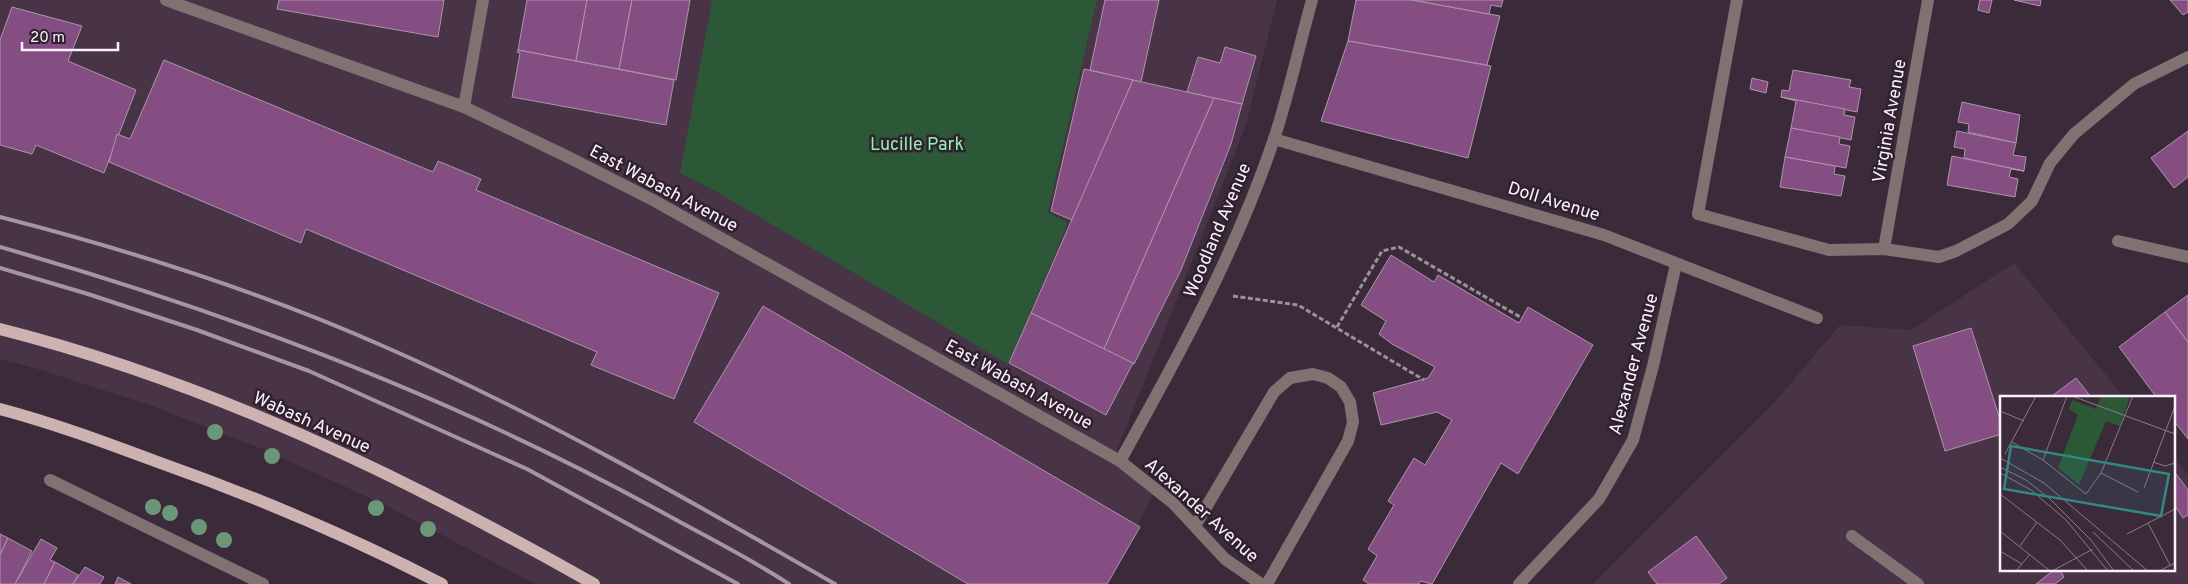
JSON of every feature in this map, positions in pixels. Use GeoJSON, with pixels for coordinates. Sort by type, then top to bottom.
{"type":"FeatureCollection","features":[{"type":"Feature","properties":{"kind":"main road","name":"Wabash Avenue"},"geometry":{"type":"LineString","coordinates":[[0,329],[46,341],[165,380],[272,421],[395,478],[516,540],[594,584]]}},
{"type":"Feature","properties":{"kind":"main road"},"geometry":{"type":"LineString","coordinates":[[0,410],[124,449],[239,491],[370,546],[442,584]]}},
{"type":"Feature","properties":{"kind":"street","name":"East Wabash Avenue"},"geometry":{"type":"LineString","coordinates":[[166,0],[464,107],[653,200],[1120,461]]}},
{"type":"Feature","properties":{"kind":"street"},"geometry":{"type":"LineString","coordinates":[[464,107],[484,0]]}},
{"type":"Feature","properties":{"kind":"street","name":"Woodland Avenue"},"geometry":{"type":"LineString","coordinates":[[1120,461],[1186,342],[1242,223],[1274,139],[1312,0]]}},
{"type":"Feature","properties":{"kind":"street"},"geometry":{"type":"LineString","coordinates":[[1736,0],[1698,214],[1829,250],[1884,249],[1939,257],[1956,251],[2008,224],[2032,201],[2050,163],[2074,134],[2113,99],[2134,84],[2188,57]]}},
{"type":"Feature","properties":{"kind":"street","name":"Virginia Avenue"},"geometry":{"type":"LineString","coordinates":[[1884,249],[1928,0]]}},
{"type":"Feature","properties":{"kind":"street","name":"Doll Avenue"},"geometry":{"type":"LineString","coordinates":[[1274,139],[1604,235],[1817,318]]}},
{"type":"Feature","properties":{"kind":"street"},"geometry":{"type":"LineString","coordinates":[[2118,241],[2188,257]]}},
{"type":"Feature","properties":{"kind":"street","name":"Alexander Avenue"},"geometry":{"type":"LineString","coordinates":[[1519,584],[1599,499],[1633,440],[1654,366],[1676,264]]}},
{"type":"Feature","properties":{"kind":"street"},"geometry":{"type":"LineString","coordinates":[[1195,526],[1274,392],[1290,378],[1313,374],[1328,378],[1342,387],[1350,402],[1354,422],[1348,441],[1267,584]]}},
{"type":"Feature","properties":{"kind":"street","name":"Alexander Avenue"},"geometry":{"type":"LineString","coordinates":[[1120,461],[1173,503],[1226,559],[1261,584]]}},
{"type":"Feature","properties":{"kind":"street"},"geometry":{"type":"LineString","coordinates":[[50,480],[263,584]]}},
{"type":"Feature","properties":{"kind":"street"},"geometry":{"type":"LineString","coordinates":[[1852,536],[1918,584]]}},
{"type":"Feature","properties":{"kind":"path"},"geometry":{"type":"LineString","coordinates":[[1337,327],[1382,252],[1399,247],[1522,318]]}},
{"type":"Feature","properties":{"kind":"path"},"geometry":{"type":"LineString","coordinates":[[1227,295],[1298,304],[1424,380]]}},
{"type":"Feature","properties":{"kind":"shaded area"},"geometry":{"type":"Polygon","coordinates":[[[0,0],[712,0],[681,173],[717,192],[1067,222],[1048,212],[1097,0],[1277,0],[1246,125],[1112,463],[1157,487],[1109,584],[535,584],[383,504],[260,448],[155,407],[38,369],[0,359],[0,0]]]}},
{"type":"Feature","properties":{"kind":"shaded area"},"geometry":{"type":"Polygon","coordinates":[[[2014,263],[2123,396],[2000,396],[2000,572],[2176,572],[2176,460],[2188,475],[2188,584],[1593,584],[1774,403],[1840,325],[1911,330],[2014,263]]]}},
{"type":"Feature","properties":{"kind":"green space","name":"Lucille Park"},"geometry":{"type":"Polygon","coordinates":[[[712,0],[1097,0],[1048,212],[1068,223],[1008,364],[717,192],[680,173],[712,0]]]}},
{"type":"Feature","properties":{"kind":"building"},"geometry":{"type":"Polygon","coordinates":[[[279,0],[444,0],[438,37],[277,9],[279,0]]]}},
{"type":"Feature","properties":{"kind":"building"},"geometry":{"type":"Polygon","coordinates":[[[527,0],[587,0],[576,61],[518,50],[527,0]]]}},
{"type":"Feature","properties":{"kind":"building"},"geometry":{"type":"Polygon","coordinates":[[[587,0],[632,0],[619,69],[576,61],[587,0]]]}},
{"type":"Feature","properties":{"kind":"building"},"geometry":{"type":"Polygon","coordinates":[[[632,0],[690,0],[676,80],[619,69],[632,0]]]}},
{"type":"Feature","properties":{"kind":"building"},"geometry":{"type":"Polygon","coordinates":[[[1105,0],[1159,0],[1141,82],[1090,70],[1105,0]]]}},
{"type":"Feature","properties":{"kind":"building"},"geometry":{"type":"Polygon","coordinates":[[[1356,0],[1412,0],[1500,16],[1487,65],[1348,41],[1356,0]]]}},
{"type":"Feature","properties":{"kind":"building"},"geometry":{"type":"Polygon","coordinates":[[[1412,0],[1503,0],[1501,7],[1491,5],[1489,14],[1412,0]]]}},
{"type":"Feature","properties":{"kind":"building"},"geometry":{"type":"Polygon","coordinates":[[[1980,0],[1992,0],[1989,13],[1978,10],[1980,0]]]}},
{"type":"Feature","properties":{"kind":"building"},"geometry":{"type":"Polygon","coordinates":[[[2014,0],[2041,0],[2040,6],[2014,0]]]}},
{"type":"Feature","properties":{"kind":"building"},"geometry":{"type":"Polygon","coordinates":[[[2170,0],[2188,0],[2188,12],[2183,15],[2170,0]]]}},
{"type":"Feature","properties":{"kind":"building"},"geometry":{"type":"Polygon","coordinates":[[[12,7],[82,26],[68,61],[136,90],[104,173],[36,145],[32,154],[0,145],[0,40],[12,7]]]}},
{"type":"Feature","properties":{"kind":"building"},"geometry":{"type":"Polygon","coordinates":[[[1348,41],[1491,66],[1468,158],[1321,121],[1348,41]]]}},
{"type":"Feature","properties":{"kind":"building"},"geometry":{"type":"Polygon","coordinates":[[[1225,47],[1256,56],[1242,104],[1187,92],[1198,57],[1220,63],[1225,47]]]}},
{"type":"Feature","properties":{"kind":"building"},"geometry":{"type":"Polygon","coordinates":[[[518,50],[674,80],[666,125],[512,97],[520,53],[517,52],[518,50]]]}},
{"type":"Feature","properties":{"kind":"building"},"geometry":{"type":"Polygon","coordinates":[[[164,60],[433,172],[438,161],[481,179],[476,190],[719,293],[674,399],[591,365],[597,352],[306,229],[301,243],[109,162],[117,134],[130,139],[164,60]]]}},
{"type":"Feature","properties":{"kind":"building"},"geometry":{"type":"Polygon","coordinates":[[[1084,69],[1133,80],[1072,220],[1051,211],[1084,69]]]}},
{"type":"Feature","properties":{"kind":"building"},"geometry":{"type":"Polygon","coordinates":[[[1793,70],[1851,80],[1849,87],[1861,89],[1857,112],[1781,97],[1782,90],[1789,91],[1793,70]]]}},
{"type":"Feature","properties":{"kind":"building"},"geometry":{"type":"Polygon","coordinates":[[[1752,78],[1768,82],[1766,93],[1750,89],[1752,78]]]}},
{"type":"Feature","properties":{"kind":"building"},"geometry":{"type":"Polygon","coordinates":[[[1133,80],[1214,98],[1104,349],[1031,313],[1133,80]]]}},
{"type":"Feature","properties":{"kind":"building"},"geometry":{"type":"Polygon","coordinates":[[[1781,97],[1845,109],[1844,115],[1855,117],[1851,140],[1791,128],[1796,101],[1781,97]]]}},
{"type":"Feature","properties":{"kind":"building"},"geometry":{"type":"Polygon","coordinates":[[[1214,98],[1242,104],[1231,144],[1181,270],[1134,364],[1104,349],[1214,98]]]}},
{"type":"Feature","properties":{"kind":"building"},"geometry":{"type":"Polygon","coordinates":[[[1962,102],[2020,115],[2016,143],[1968,132],[1969,124],[1958,122],[1962,102]]]}},
{"type":"Feature","properties":{"kind":"building"},"geometry":{"type":"Polygon","coordinates":[[[1791,128],[1840,137],[1839,144],[1850,146],[1846,168],[1785,157],[1791,128]]]}},
{"type":"Feature","properties":{"kind":"building"},"geometry":{"type":"Polygon","coordinates":[[[1957,131],[2016,143],[2013,155],[2026,157],[2024,171],[1964,158],[1965,149],[1954,147],[1957,131]]]}},
{"type":"Feature","properties":{"kind":"building"},"geometry":{"type":"Polygon","coordinates":[[[2188,131],[2188,177],[2174,188],[2151,158],[2188,131]]]}},
{"type":"Feature","properties":{"kind":"building"},"geometry":{"type":"Polygon","coordinates":[[[1952,156],[2024,171],[2011,169],[2009,177],[2018,179],[2015,197],[1947,185],[1952,156]]]}},
{"type":"Feature","properties":{"kind":"building"},"geometry":{"type":"Polygon","coordinates":[[[1785,157],[1835,166],[1834,174],[1845,176],[1841,196],[1780,187],[1785,157]]]}},
{"type":"Feature","properties":{"kind":"building"},"geometry":{"type":"Polygon","coordinates":[[[1391,255],[1434,282],[1438,275],[1519,323],[1528,307],[1593,345],[1518,474],[1501,463],[1432,584],[1420,581],[1419,584],[1369,584],[1363,580],[1377,556],[1368,549],[1394,505],[1388,501],[1414,458],[1425,465],[1452,420],[1437,412],[1381,425],[1373,393],[1428,378],[1435,367],[1392,344],[1379,334],[1386,321],[1361,305],[1391,255]]]}},
{"type":"Feature","properties":{"kind":"building"},"geometry":{"type":"Polygon","coordinates":[[[2188,295],[2188,342],[2165,312],[2188,295]]]}},
{"type":"Feature","properties":{"kind":"building"},"geometry":{"type":"Polygon","coordinates":[[[763,306],[1140,527],[1107,584],[968,584],[694,422],[763,306]]]}},
{"type":"Feature","properties":{"kind":"building"},"geometry":{"type":"Polygon","coordinates":[[[2165,312],[2188,342],[2188,439],[2176,424],[2176,396],[2156,396],[2119,347],[2165,312]]]}},
{"type":"Feature","properties":{"kind":"building"},"geometry":{"type":"Polygon","coordinates":[[[1031,313],[1133,363],[1106,415],[1009,363],[1031,313]]]}},
{"type":"Feature","properties":{"kind":"building"},"geometry":{"type":"Polygon","coordinates":[[[1971,328],[2000,420],[2000,435],[1945,451],[1913,346],[1971,328]]]}},
{"type":"Feature","properties":{"kind":"building"},"geometry":{"type":"Polygon","coordinates":[[[2076,378],[2090,396],[2052,396],[2076,378]]]}},
{"type":"Feature","properties":{"kind":"building"},"geometry":{"type":"Polygon","coordinates":[[[2176,474],[2188,490],[2188,515],[2183,518],[2176,507],[2176,474]]]}},
{"type":"Feature","properties":{"kind":"building"},"geometry":{"type":"Polygon","coordinates":[[[0,534],[8,538],[0,555],[0,534]]]}},
{"type":"Feature","properties":{"kind":"building"},"geometry":{"type":"Polygon","coordinates":[[[1696,536],[1727,578],[1719,584],[1657,584],[1648,572],[1696,536]]]}},
{"type":"Feature","properties":{"kind":"building"},"geometry":{"type":"Polygon","coordinates":[[[8,538],[32,551],[15,584],[0,584],[0,555],[8,538]]]}},
{"type":"Feature","properties":{"kind":"building"},"geometry":{"type":"Polygon","coordinates":[[[41,539],[57,548],[50,560],[55,562],[44,584],[15,584],[41,539]]]}},
{"type":"Feature","properties":{"kind":"building"},"geometry":{"type":"Polygon","coordinates":[[[55,562],[78,575],[73,584],[44,584],[55,562]]]}},
{"type":"Feature","properties":{"kind":"building"},"geometry":{"type":"Polygon","coordinates":[[[85,567],[104,577],[100,584],[73,584],[85,567]]]}},
{"type":"Feature","properties":{"kind":"building"},"geometry":{"type":"Polygon","coordinates":[[[2051,572],[2061,572],[2064,577],[2055,584],[2036,584],[2051,572]]]}},
{"type":"Feature","properties":{"kind":"building"},"geometry":{"type":"Polygon","coordinates":[[[118,577],[131,584],[115,584],[118,577]]]}},
{"type":"Feature","properties":{"kind":"railway"},"geometry":{"type":"LineString","coordinates":[[0,217],[97,243],[242,290],[337,326],[383,346],[441,372],[556,429],[668,489],[835,584]]}},
{"type":"Feature","properties":{"kind":"railway"},"geometry":{"type":"LineString","coordinates":[[0,247],[173,300],[342,362],[426,397],[508,434],[589,474],[730,549],[789,584]]}},
{"type":"Feature","properties":{"kind":"railway"},"geometry":{"type":"LineString","coordinates":[[0,268],[88,294],[197,330],[309,371],[527,469],[738,584]]}}]}
